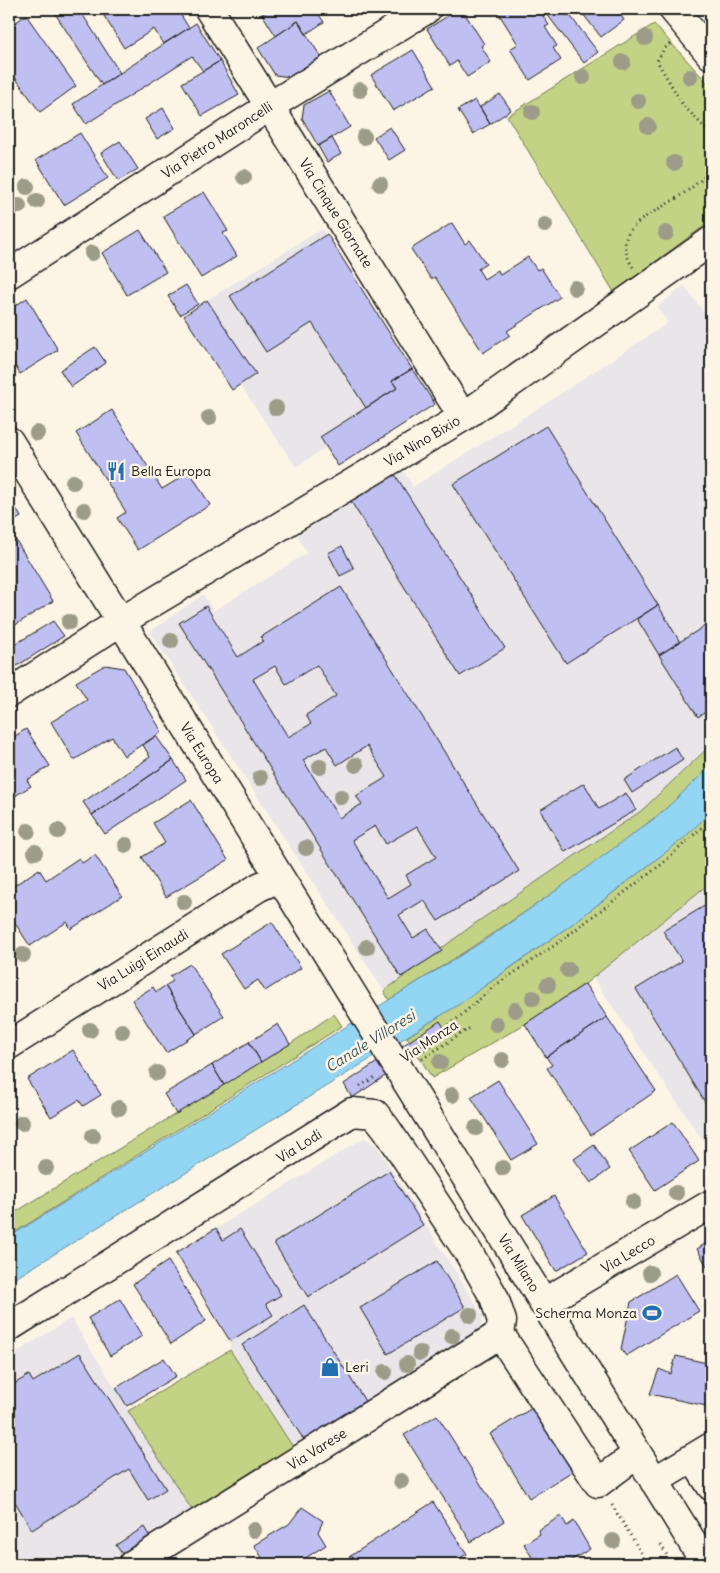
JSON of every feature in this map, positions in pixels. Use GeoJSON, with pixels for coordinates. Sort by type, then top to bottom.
{"type":"FeatureCollection","features":[{"type":"Feature","properties":{"kind":"street","name":"Via Cinque Giornate"},"geometry":{"type":"LineString","coordinates":[[209,9],[463,417]]}},
{"type":"Feature","properties":{"kind":"street","name":"Via Pietro Maroncelli"},"geometry":{"type":"LineString","coordinates":[[9,274],[270,106],[427,9]]}},
{"type":"Feature","properties":{"kind":"street"},"geometry":{"type":"LineString","coordinates":[[672,9],[711,55]]}},
{"type":"Feature","properties":{"kind":"street","name":"Via Nino Bixio"},"geometry":{"type":"LineString","coordinates":[[9,693],[120,622],[463,417],[651,286],[711,241]]}},
{"type":"Feature","properties":{"kind":"street","name":"Via Europa"},"geometry":{"type":"LineString","coordinates":[[9,441],[396,1066]]}},
{"type":"Feature","properties":{"kind":"street","name":"Via Luigi Einaudi"},"geometry":{"type":"LineString","coordinates":[[9,1045],[259,887],[279,878]]}},
{"type":"Feature","properties":{"kind":"street","name":"Via Milano"},"geometry":{"type":"LineString","coordinates":[[396,1066],[706,1564]]}},
{"type":"Feature","properties":{"kind":"street","name":"Via Lodi"},"geometry":{"type":"LineString","coordinates":[[9,1327],[352,1112],[375,1114],[386,1128],[470,1255],[494,1297],[502,1321],[500,1334]]}},
{"type":"Feature","properties":{"kind":"street","name":"Via Lecco"},"geometry":{"type":"LineString","coordinates":[[543,1303],[711,1204]]}},
{"type":"Feature","properties":{"kind":"street"},"geometry":{"type":"LineString","coordinates":[[500,1334],[598,1483],[637,1454]]}},
{"type":"Feature","properties":{"kind":"street","name":"Via Varese"},"geometry":{"type":"LineString","coordinates":[[133,1564],[500,1334]]}},
{"type":"Feature","properties":{"kind":"street"},"geometry":{"type":"LineString","coordinates":[[654,1481],[702,1452],[711,1486]]}},
{"type":"Feature","properties":{"kind":"path"},"geometry":{"type":"LineString","coordinates":[[690,29],[664,49],[657,61],[683,105],[711,134]]}},
{"type":"Feature","properties":{"kind":"path"},"geometry":{"type":"LineString","coordinates":[[651,286],[629,262],[625,246],[628,234],[644,219],[683,194],[711,170]]}},
{"type":"Feature","properties":{"kind":"path","name":"Via Monza"},"geometry":{"type":"LineString","coordinates":[[396,1066],[470,1028]]}},
{"type":"Feature","properties":{"kind":"path"},"geometry":{"type":"LineString","coordinates":[[598,1483],[648,1564]]}},
{"type":"Feature","properties":{"kind":"shaded area"},"geometry":{"type":"Polygon","coordinates":[[[322,229],[435,404],[338,466],[327,447],[296,467],[240,385],[256,374],[207,300],[322,229]]]}},
{"type":"Feature","properties":{"kind":"shaded area"},"geometry":{"type":"Polygon","coordinates":[[[684,286],[711,321],[711,745],[641,811],[477,922],[384,991],[150,632],[203,594],[213,611],[307,553],[297,536],[401,467],[413,487],[551,400],[668,323],[657,307],[684,286]]]}},
{"type":"Feature","properties":{"kind":"shaded area"},"geometry":{"type":"Polygon","coordinates":[[[711,882],[711,1153],[592,976],[711,882]]]}},
{"type":"Feature","properties":{"kind":"shaded area"},"geometry":{"type":"Polygon","coordinates":[[[364,1138],[376,1145],[483,1316],[479,1333],[293,1447],[230,1350],[230,1341],[176,1253],[364,1138]]]}},
{"type":"Feature","properties":{"kind":"shaded area"},"geometry":{"type":"Polygon","coordinates":[[[71,1318],[192,1510],[106,1564],[9,1564],[9,1357],[71,1318]]]}},
{"type":"Feature","properties":{"kind":"green space"},"geometry":{"type":"Polygon","coordinates":[[[654,24],[711,87],[711,221],[614,292],[507,116],[654,24]]]}},
{"type":"Feature","properties":{"kind":"green space"},"geometry":{"type":"Polygon","coordinates":[[[711,745],[711,766],[658,815],[560,888],[389,1000],[384,991],[477,922],[641,811],[711,745]]]}},
{"type":"Feature","properties":{"kind":"green space"},"geometry":{"type":"Polygon","coordinates":[[[711,812],[711,882],[585,984],[525,1024],[432,1078],[407,1037],[483,987],[581,917],[659,857],[711,812]]]}},
{"type":"Feature","properties":{"kind":"green space"},"geometry":{"type":"Polygon","coordinates":[[[334,1014],[342,1026],[9,1236],[9,1216],[290,1044],[334,1014]]]}},
{"type":"Feature","properties":{"kind":"green space"},"geometry":{"type":"Polygon","coordinates":[[[230,1350],[293,1447],[192,1510],[128,1411],[230,1350]]]}},
{"type":"Feature","properties":{"kind":"water","name":"Canale Villoresi"},"geometry":{"type":"Polygon","coordinates":[[[711,766],[711,812],[684,838],[575,922],[458,1005],[9,1282],[9,1237],[485,940],[659,815],[711,766]]]}},
{"type":"Feature","properties":{"kind":"building"},"geometry":{"type":"Polygon","coordinates":[[[52,9],[79,9],[120,73],[102,85],[52,9]]]}},
{"type":"Feature","properties":{"kind":"building"},"geometry":{"type":"Polygon","coordinates":[[[116,9],[177,9],[189,28],[163,44],[154,29],[124,48],[104,16],[116,9]]]}},
{"type":"Feature","properties":{"kind":"building"},"geometry":{"type":"Polygon","coordinates":[[[271,9],[315,9],[324,22],[306,34],[298,21],[276,36],[262,14],[271,9]]]}},
{"type":"Feature","properties":{"kind":"building"},"geometry":{"type":"Polygon","coordinates":[[[462,9],[484,44],[481,46],[491,62],[467,77],[457,61],[450,66],[427,29],[462,9]]]}},
{"type":"Feature","properties":{"kind":"building"},"geometry":{"type":"Polygon","coordinates":[[[501,9],[538,9],[549,25],[545,27],[557,46],[553,48],[561,60],[530,80],[510,49],[518,44],[497,11],[501,9]]]}},
{"type":"Feature","properties":{"kind":"building"},"geometry":{"type":"Polygon","coordinates":[[[543,9],[565,9],[598,52],[584,63],[543,9]]]}},
{"type":"Feature","properties":{"kind":"building"},"geometry":{"type":"Polygon","coordinates":[[[579,9],[627,9],[620,14],[624,20],[601,37],[579,9]]]}},
{"type":"Feature","properties":{"kind":"building"},"geometry":{"type":"Polygon","coordinates":[[[26,15],[76,86],[40,112],[9,69],[9,27],[26,15]]]}},
{"type":"Feature","properties":{"kind":"building"},"geometry":{"type":"Polygon","coordinates":[[[298,21],[321,57],[290,77],[275,75],[258,48],[298,21]]]}},
{"type":"Feature","properties":{"kind":"building"},"geometry":{"type":"Polygon","coordinates":[[[196,23],[220,61],[203,71],[192,56],[86,124],[73,104],[196,23]]]}},
{"type":"Feature","properties":{"kind":"building"},"geometry":{"type":"Polygon","coordinates":[[[413,50],[435,86],[393,111],[371,75],[413,50]]]}},
{"type":"Feature","properties":{"kind":"building"},"geometry":{"type":"Polygon","coordinates":[[[220,61],[239,95],[202,116],[182,83],[220,61]]]}},
{"type":"Feature","properties":{"kind":"building"},"geometry":{"type":"Polygon","coordinates":[[[329,91],[350,127],[318,146],[302,118],[304,105],[329,91]]]}},
{"type":"Feature","properties":{"kind":"building"},"geometry":{"type":"Polygon","coordinates":[[[500,94],[511,110],[490,124],[480,107],[500,94]]]}},
{"type":"Feature","properties":{"kind":"building"},"geometry":{"type":"Polygon","coordinates":[[[475,100],[490,124],[473,134],[458,110],[475,100]]]}},
{"type":"Feature","properties":{"kind":"building"},"geometry":{"type":"Polygon","coordinates":[[[163,108],[175,128],[157,139],[145,119],[163,108]]]}},
{"type":"Feature","properties":{"kind":"building"},"geometry":{"type":"Polygon","coordinates":[[[390,127],[405,150],[389,160],[374,137],[390,127]]]}},
{"type":"Feature","properties":{"kind":"building"},"geometry":{"type":"Polygon","coordinates":[[[80,133],[108,178],[64,205],[36,160],[80,133]]]}},
{"type":"Feature","properties":{"kind":"building"},"geometry":{"type":"Polygon","coordinates":[[[332,138],[341,154],[327,162],[318,146],[332,138]]]}},
{"type":"Feature","properties":{"kind":"building"},"geometry":{"type":"Polygon","coordinates":[[[120,141],[138,169],[118,181],[101,153],[120,141]]]}},
{"type":"Feature","properties":{"kind":"building"},"geometry":{"type":"Polygon","coordinates":[[[204,192],[228,231],[223,233],[237,256],[201,278],[163,216],[204,192]]]}},
{"type":"Feature","properties":{"kind":"building"},"geometry":{"type":"Polygon","coordinates":[[[452,223],[465,244],[470,240],[486,264],[478,269],[484,279],[498,270],[500,275],[528,257],[537,270],[541,268],[560,297],[507,331],[510,335],[483,353],[435,277],[431,279],[411,249],[452,223]]]}},
{"type":"Feature","properties":{"kind":"building"},"geometry":{"type":"Polygon","coordinates":[[[140,230],[166,272],[127,295],[102,253],[140,230]]]}},
{"type":"Feature","properties":{"kind":"building"},"geometry":{"type":"Polygon","coordinates":[[[327,234],[412,369],[392,381],[397,388],[366,408],[312,323],[266,352],[230,296],[327,234]]]}},
{"type":"Feature","properties":{"kind":"building"},"geometry":{"type":"Polygon","coordinates":[[[186,285],[198,304],[180,315],[168,296],[186,285]]]}},
{"type":"Feature","properties":{"kind":"building"},"geometry":{"type":"Polygon","coordinates":[[[27,298],[58,350],[20,374],[9,356],[9,310],[27,298]]]}},
{"type":"Feature","properties":{"kind":"building"},"geometry":{"type":"Polygon","coordinates":[[[207,300],[256,374],[232,390],[184,316],[207,300]]]}},
{"type":"Feature","properties":{"kind":"building"},"geometry":{"type":"Polygon","coordinates":[[[95,347],[106,363],[71,387],[60,370],[95,347]]]}},
{"type":"Feature","properties":{"kind":"building"},"geometry":{"type":"Polygon","coordinates":[[[412,369],[435,404],[338,466],[320,437],[397,388],[392,381],[412,369]]]}},
{"type":"Feature","properties":{"kind":"building"},"geometry":{"type":"Polygon","coordinates":[[[112,410],[162,489],[190,472],[210,505],[138,550],[117,518],[126,512],[76,433],[112,410]]]}},
{"type":"Feature","properties":{"kind":"building"},"geometry":{"type":"Polygon","coordinates":[[[546,426],[658,605],[566,663],[453,484],[546,426]]]}},
{"type":"Feature","properties":{"kind":"building"},"geometry":{"type":"Polygon","coordinates":[[[394,473],[505,648],[460,676],[350,500],[394,473]]]}},
{"type":"Feature","properties":{"kind":"building"},"geometry":{"type":"Polygon","coordinates":[[[9,497],[21,517],[9,524],[9,497]]]}},
{"type":"Feature","properties":{"kind":"building"},"geometry":{"type":"Polygon","coordinates":[[[14,537],[53,601],[9,629],[9,540],[14,537]]]}},
{"type":"Feature","properties":{"kind":"building"},"geometry":{"type":"Polygon","coordinates":[[[342,546],[354,569],[340,576],[328,553],[342,546]]]}},
{"type":"Feature","properties":{"kind":"building"},"geometry":{"type":"Polygon","coordinates":[[[341,587],[519,871],[438,921],[424,900],[399,915],[413,938],[428,929],[442,951],[401,977],[179,623],[206,606],[238,657],[263,641],[261,637],[341,587]],[[317,665],[286,684],[275,666],[253,679],[288,737],[311,724],[306,715],[336,696],[317,665]],[[367,746],[337,765],[326,747],[303,760],[339,818],[362,804],[356,796],[387,777],[367,746]],[[375,826],[352,840],[388,898],[411,884],[406,875],[436,857],[417,826],[386,844],[375,826]]]}},
{"type":"Feature","properties":{"kind":"building"},"geometry":{"type":"Polygon","coordinates":[[[658,605],[680,642],[659,655],[637,619],[658,605]]]}},
{"type":"Feature","properties":{"kind":"building"},"geometry":{"type":"Polygon","coordinates":[[[53,621],[64,636],[9,671],[9,648],[53,621]]]}},
{"type":"Feature","properties":{"kind":"building"},"geometry":{"type":"Polygon","coordinates":[[[711,622],[711,708],[698,717],[659,655],[711,622]]]}},
{"type":"Feature","properties":{"kind":"building"},"geometry":{"type":"Polygon","coordinates":[[[105,665],[124,668],[162,732],[124,756],[112,737],[74,760],[51,722],[87,700],[76,682],[105,665]]]}},
{"type":"Feature","properties":{"kind":"building"},"geometry":{"type":"Polygon","coordinates":[[[26,729],[50,766],[27,780],[31,786],[15,796],[9,786],[9,740],[26,729]]]}},
{"type":"Feature","properties":{"kind":"building"},"geometry":{"type":"Polygon","coordinates":[[[156,736],[173,760],[92,815],[83,802],[150,757],[143,745],[156,736]]]}},
{"type":"Feature","properties":{"kind":"building"},"geometry":{"type":"Polygon","coordinates":[[[675,747],[683,760],[632,793],[624,780],[675,747]]]}},
{"type":"Feature","properties":{"kind":"building"},"geometry":{"type":"Polygon","coordinates":[[[173,760],[186,780],[105,834],[92,815],[173,760]]]}},
{"type":"Feature","properties":{"kind":"building"},"geometry":{"type":"Polygon","coordinates":[[[584,783],[599,809],[626,793],[636,810],[565,852],[540,810],[584,783]]]}},
{"type":"Feature","properties":{"kind":"building"},"geometry":{"type":"Polygon","coordinates":[[[191,800],[228,860],[166,897],[142,857],[165,843],[153,823],[191,800]]]}},
{"type":"Feature","properties":{"kind":"building"},"geometry":{"type":"Polygon","coordinates":[[[95,855],[122,896],[71,929],[67,922],[30,946],[9,914],[9,889],[39,869],[46,880],[79,858],[82,863],[95,855]]]}},
{"type":"Feature","properties":{"kind":"building"},"geometry":{"type":"Polygon","coordinates":[[[711,902],[711,1112],[636,989],[682,961],[663,931],[711,902]]]}},
{"type":"Feature","properties":{"kind":"building"},"geometry":{"type":"Polygon","coordinates":[[[272,922],[301,968],[265,991],[258,980],[244,989],[221,954],[272,922]]]}},
{"type":"Feature","properties":{"kind":"building"},"geometry":{"type":"Polygon","coordinates":[[[190,964],[224,1016],[196,1034],[165,986],[173,981],[170,976],[190,964]]]}},
{"type":"Feature","properties":{"kind":"building"},"geometry":{"type":"Polygon","coordinates":[[[585,984],[607,1017],[546,1057],[525,1024],[585,984]]]}},
{"type":"Feature","properties":{"kind":"building"},"geometry":{"type":"Polygon","coordinates":[[[165,986],[196,1034],[166,1053],[132,1000],[153,987],[156,992],[165,986]]]}},
{"type":"Feature","properties":{"kind":"building"},"geometry":{"type":"Polygon","coordinates":[[[607,1017],[656,1091],[591,1135],[547,1068],[552,1065],[546,1057],[607,1017]]]}},
{"type":"Feature","properties":{"kind":"building"},"geometry":{"type":"Polygon","coordinates":[[[440,1021],[448,1034],[352,1098],[344,1084],[440,1021]]]}},
{"type":"Feature","properties":{"kind":"building"},"geometry":{"type":"Polygon","coordinates":[[[278,1024],[290,1044],[261,1062],[249,1042],[278,1024]]]}},
{"type":"Feature","properties":{"kind":"building"},"geometry":{"type":"Polygon","coordinates":[[[249,1042],[261,1062],[224,1085],[212,1065],[249,1042]]]}},
{"type":"Feature","properties":{"kind":"building"},"geometry":{"type":"Polygon","coordinates":[[[73,1050],[101,1095],[83,1106],[79,1100],[51,1117],[27,1079],[73,1050]]]}},
{"type":"Feature","properties":{"kind":"building"},"geometry":{"type":"Polygon","coordinates":[[[212,1065],[224,1085],[176,1114],[164,1094],[212,1065]]]}},
{"type":"Feature","properties":{"kind":"building"},"geometry":{"type":"Polygon","coordinates":[[[498,1080],[538,1144],[511,1160],[471,1097],[498,1080]]]}},
{"type":"Feature","properties":{"kind":"building"},"geometry":{"type":"Polygon","coordinates":[[[673,1122],[699,1161],[655,1190],[629,1151],[673,1122]]]}},
{"type":"Feature","properties":{"kind":"building"},"geometry":{"type":"Polygon","coordinates":[[[594,1145],[610,1169],[591,1183],[574,1159],[594,1145]]]}},
{"type":"Feature","properties":{"kind":"building"},"geometry":{"type":"Polygon","coordinates":[[[389,1171],[423,1225],[308,1297],[274,1243],[389,1171]]]}},
{"type":"Feature","properties":{"kind":"building"},"geometry":{"type":"Polygon","coordinates":[[[554,1196],[588,1252],[556,1271],[522,1215],[554,1196]]]}},
{"type":"Feature","properties":{"kind":"building"},"geometry":{"type":"Polygon","coordinates":[[[216,1228],[223,1240],[240,1229],[281,1295],[266,1304],[273,1315],[230,1341],[176,1253],[216,1228]]]}},
{"type":"Feature","properties":{"kind":"building"},"geometry":{"type":"Polygon","coordinates":[[[711,1240],[711,1273],[697,1249],[711,1240]]]}},
{"type":"Feature","properties":{"kind":"building"},"geometry":{"type":"Polygon","coordinates":[[[168,1261],[206,1321],[171,1344],[133,1284],[168,1261]]]}},
{"type":"Feature","properties":{"kind":"building"},"geometry":{"type":"Polygon","coordinates":[[[437,1261],[465,1307],[388,1354],[360,1308],[437,1261]]]}},
{"type":"Feature","properties":{"kind":"building"},"geometry":{"type":"Polygon","coordinates":[[[676,1274],[699,1311],[626,1356],[621,1349],[631,1302],[676,1274]]]}},
{"type":"Feature","properties":{"kind":"building"},"geometry":{"type":"Polygon","coordinates":[[[120,1299],[142,1336],[110,1356],[88,1318],[120,1299]]]}},
{"type":"Feature","properties":{"kind":"building"},"geometry":{"type":"Polygon","coordinates":[[[304,1305],[365,1401],[304,1440],[242,1345],[304,1305]]]}},
{"type":"Feature","properties":{"kind":"building"},"geometry":{"type":"Polygon","coordinates":[[[80,1353],[166,1489],[148,1500],[129,1469],[32,1530],[9,1492],[9,1387],[29,1375],[33,1382],[80,1353]]]}},
{"type":"Feature","properties":{"kind":"building"},"geometry":{"type":"Polygon","coordinates":[[[676,1356],[711,1364],[711,1407],[650,1394],[659,1369],[671,1374],[676,1356]]]}},
{"type":"Feature","properties":{"kind":"building"},"geometry":{"type":"Polygon","coordinates":[[[164,1358],[176,1376],[127,1406],[116,1388],[164,1358]]]}},
{"type":"Feature","properties":{"kind":"building"},"geometry":{"type":"Polygon","coordinates":[[[537,1405],[576,1469],[529,1498],[490,1434],[537,1405]]]}},
{"type":"Feature","properties":{"kind":"building"},"geometry":{"type":"Polygon","coordinates":[[[437,1415],[504,1521],[471,1542],[404,1435],[437,1415]]]}},
{"type":"Feature","properties":{"kind":"building"},"geometry":{"type":"Polygon","coordinates":[[[433,1502],[467,1554],[450,1564],[354,1564],[349,1557],[433,1502]]]}},
{"type":"Feature","properties":{"kind":"building"},"geometry":{"type":"Polygon","coordinates":[[[302,1507],[323,1521],[318,1532],[326,1545],[296,1564],[266,1564],[254,1545],[289,1524],[302,1507]]]}},
{"type":"Feature","properties":{"kind":"building"},"geometry":{"type":"Polygon","coordinates":[[[561,1516],[567,1526],[574,1521],[590,1549],[565,1564],[536,1564],[524,1544],[540,1534],[538,1530],[561,1516]]]}},
{"type":"Feature","properties":{"kind":"building"},"geometry":{"type":"Polygon","coordinates":[[[144,1527],[150,1537],[122,1554],[116,1545],[144,1527]]]}},
{"type":"Feature","properties":{"kind":"place","name":"Bella Europa"},"geometry":{"type":"Point","coordinates":[116,471]}},
{"type":"Feature","properties":{"kind":"place","name":"Scherma Monza"},"geometry":{"type":"Point","coordinates":[652,1313]}},
{"type":"Feature","properties":{"kind":"place","name":"Leri"},"geometry":{"type":"Point","coordinates":[330,1367]}}]}
